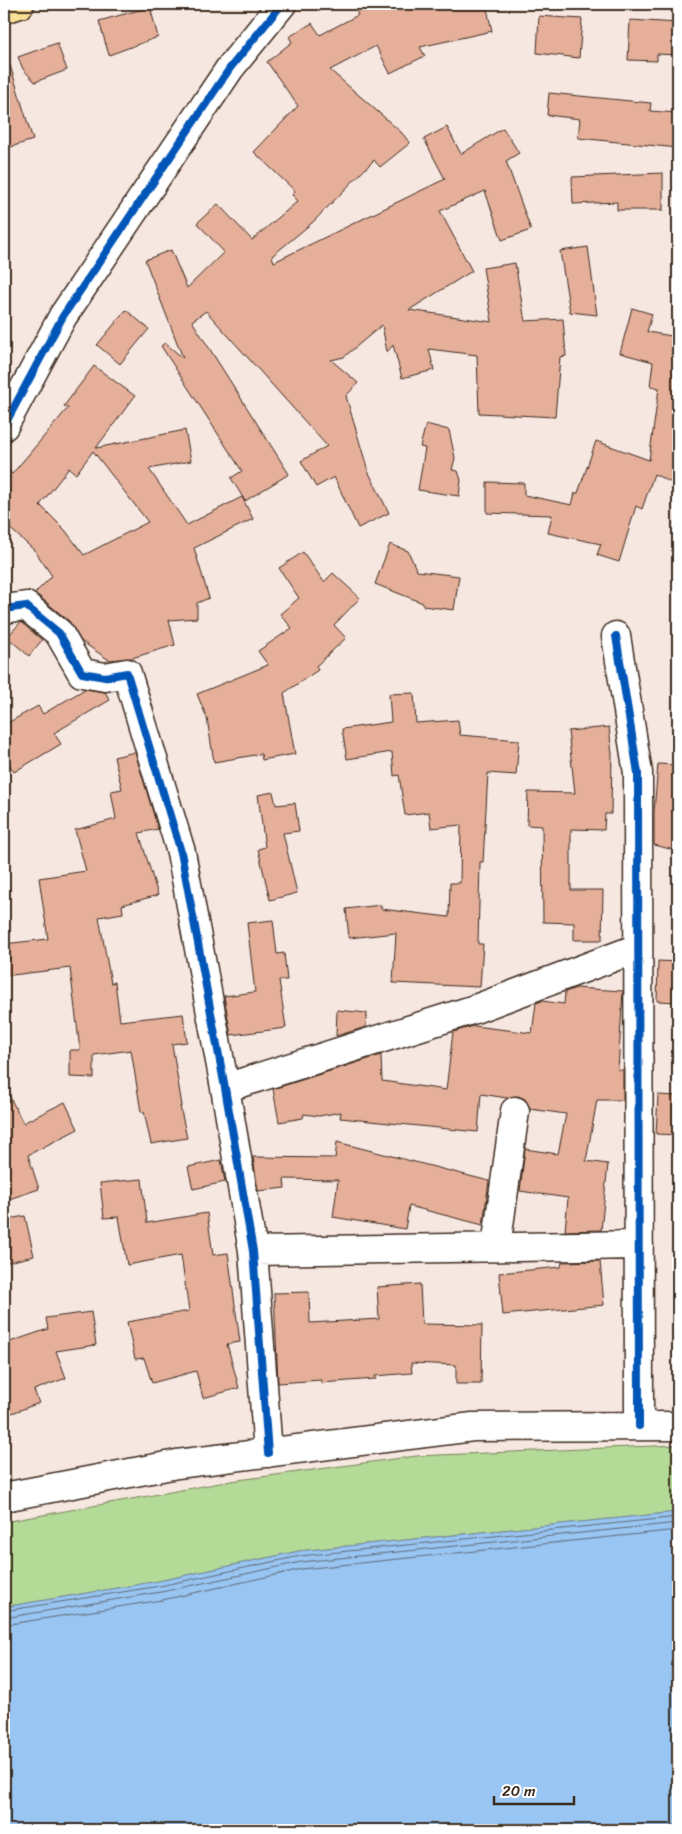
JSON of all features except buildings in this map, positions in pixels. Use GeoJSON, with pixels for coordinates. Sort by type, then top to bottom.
{"type":"FeatureCollection","features":[{"type":"Feature","properties":{"kind":"main road"},"geometry":{"type":"LineString","coordinates":[[4,9],[20,4]]}},
{"type":"Feature","properties":{"kind":"street"},"geometry":{"type":"LineString","coordinates":[[4,426],[63,316],[230,68],[282,4]]}},
{"type":"Feature","properties":{"kind":"street"},"geometry":{"type":"LineString","coordinates":[[4,608],[26,606],[51,625],[59,633],[82,673],[105,677],[127,673],[181,852],[226,1088],[253,1251],[268,1453]]}},
{"type":"Feature","properties":{"kind":"street"},"geometry":{"type":"LineString","coordinates":[[616,636],[638,772],[639,1426]]}},
{"type":"Feature","properties":{"kind":"street"},"geometry":{"type":"LineString","coordinates":[[226,1088],[475,1009],[638,948]]}},
{"type":"Feature","properties":{"kind":"street"},"geometry":{"type":"LineString","coordinates":[[496,1247],[516,1111]]}},
{"type":"Feature","properties":{"kind":"street"},"geometry":{"type":"LineString","coordinates":[[253,1251],[639,1245]]}},
{"type":"Feature","properties":{"kind":"street"},"geometry":{"type":"LineString","coordinates":[[4,1497],[177,1464],[473,1427],[678,1426]]}},
{"type":"Feature","properties":{"kind":"green space"},"geometry":{"type":"Polygon","coordinates":[[[678,1445],[678,1512],[299,1551],[159,1581],[4,1607],[4,1522],[231,1481],[416,1456],[678,1445]]]}},
{"type":"Feature","properties":{"kind":"water"},"geometry":{"type":"Polygon","coordinates":[[[678,1512],[678,1830],[4,1830],[4,1607],[159,1581],[299,1551],[678,1512]]]}},
{"type":"Feature","properties":{"kind":"cycle path"},"geometry":{"type":"LineString","coordinates":[[4,426],[63,316],[230,68],[282,4]]}},
{"type":"Feature","properties":{"kind":"cycle path"},"geometry":{"type":"LineString","coordinates":[[4,609],[26,606],[59,633],[82,673],[105,677],[127,673],[181,852],[225,1088],[253,1251],[268,1453]]}},
{"type":"Feature","properties":{"kind":"cycle path"},"geometry":{"type":"LineString","coordinates":[[616,636],[638,773],[639,1426]]}}]}
